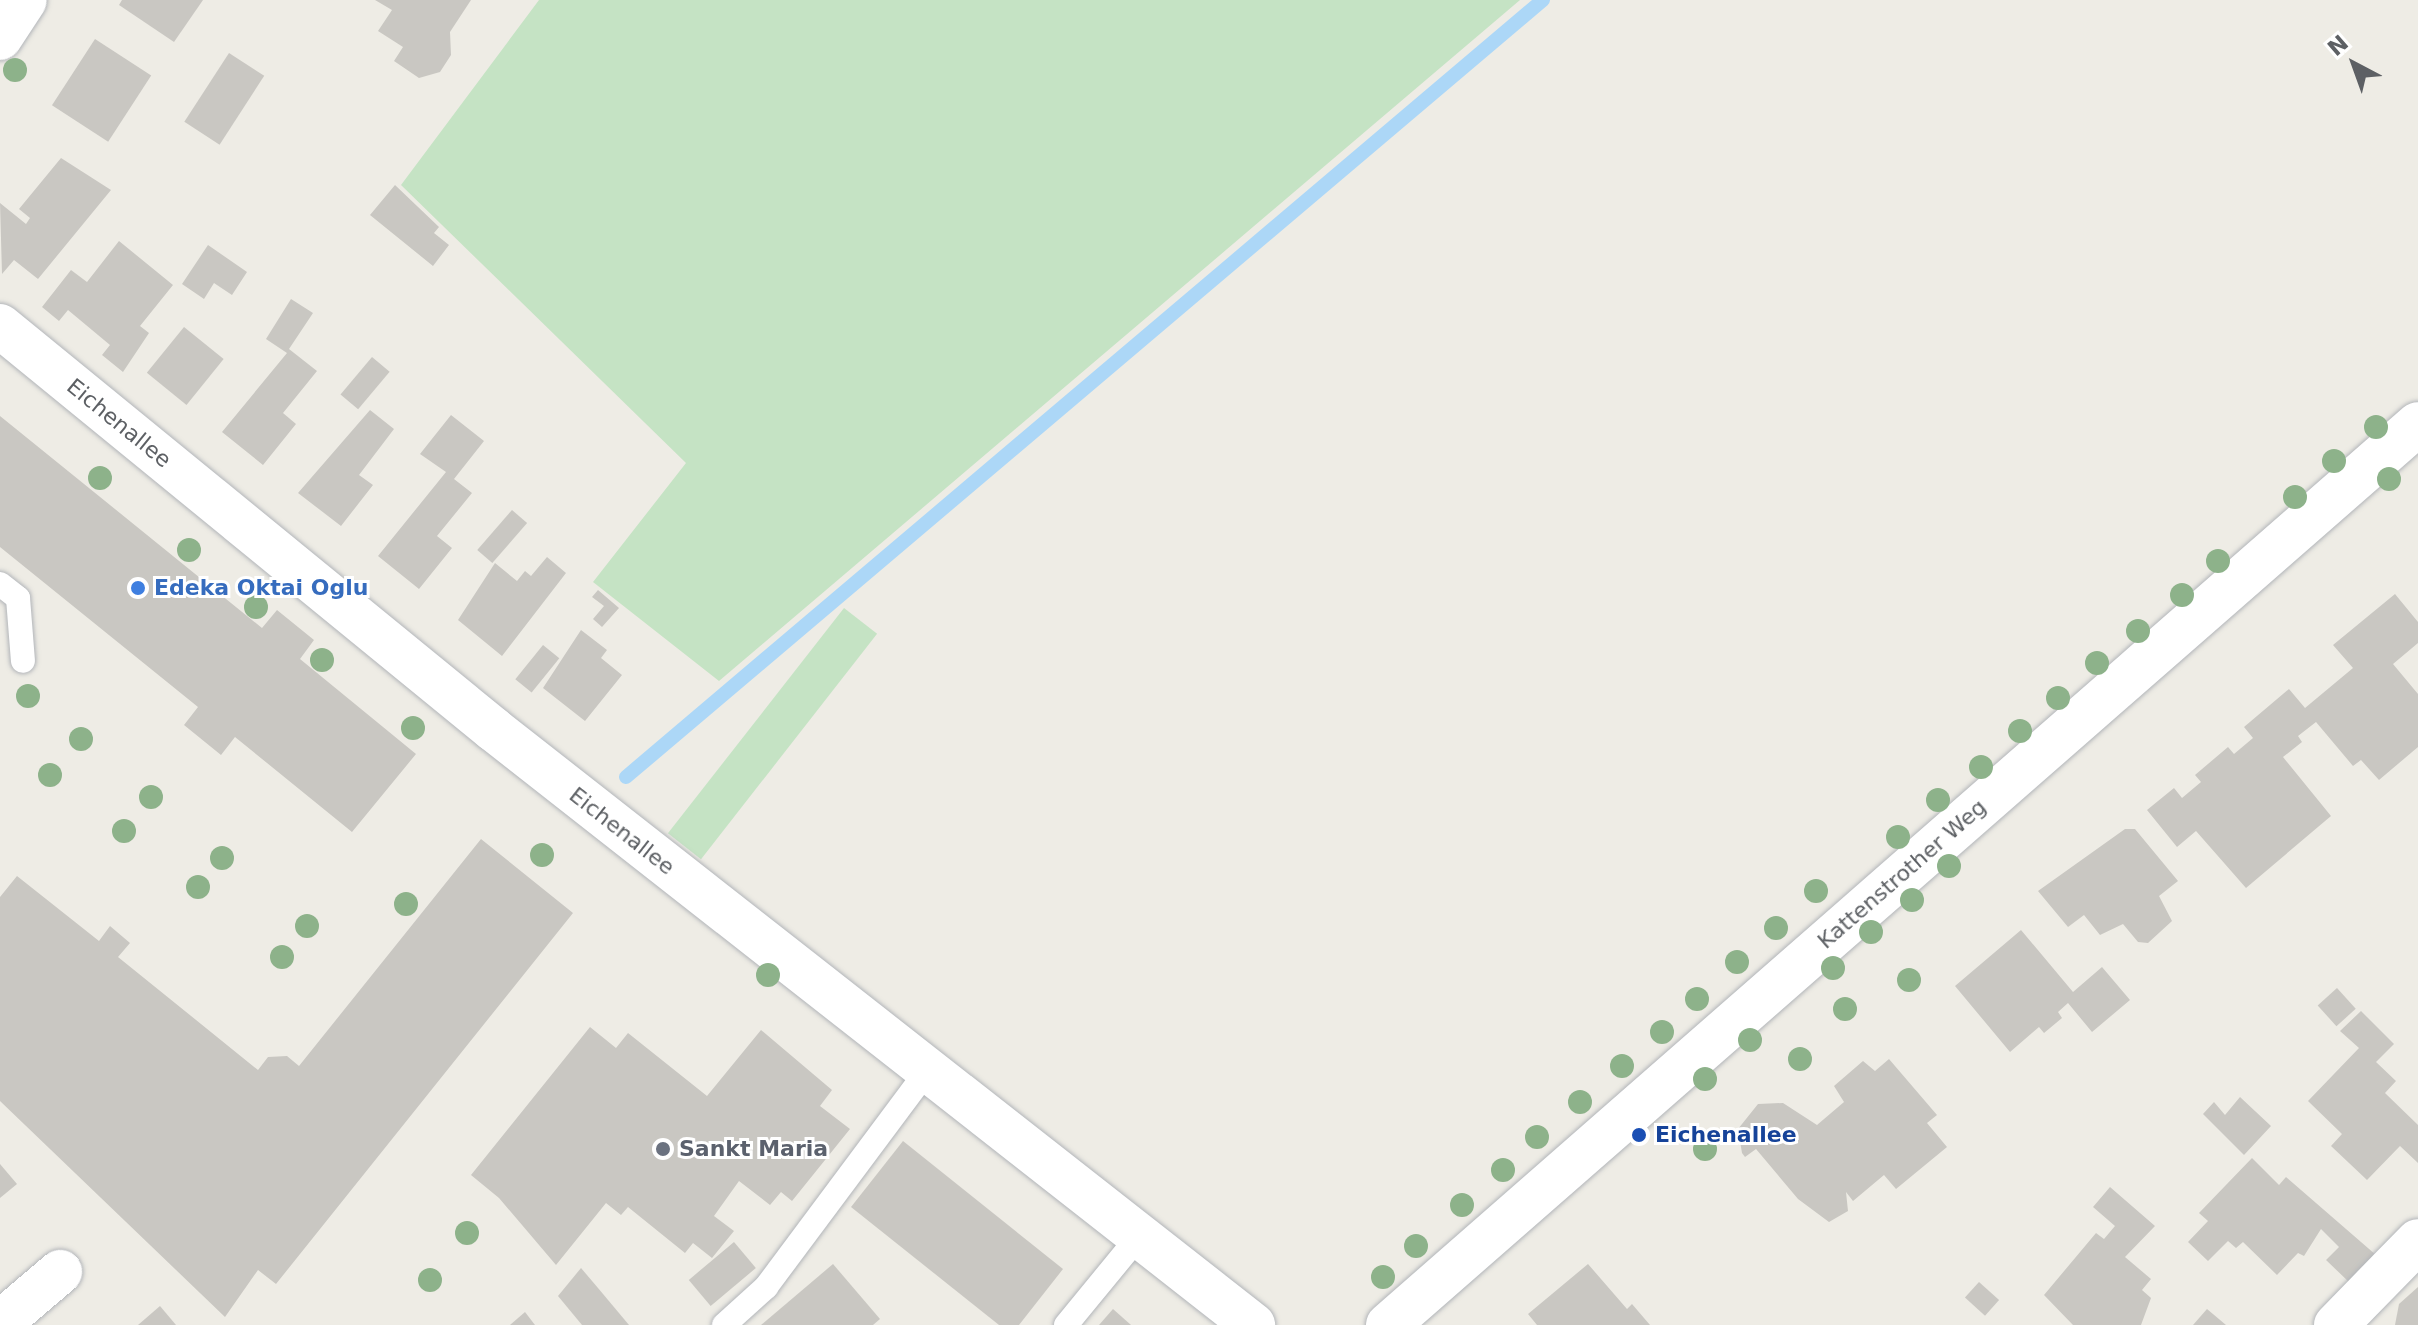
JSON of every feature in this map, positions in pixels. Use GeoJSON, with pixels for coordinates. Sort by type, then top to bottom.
{"type":"FeatureCollection","features":[{"type":"Feature","properties":{"kind":"street"},"geometry":{"type":"LineString","coordinates":[[0,38],[25,0]]}},
{"type":"Feature","properties":{"kind":"street","name":"Eichenallee"},"geometry":{"type":"LineString","coordinates":[[0,326],[493,729],[1253,1325]]}},
{"type":"Feature","properties":{"kind":"street","name":"Kattenstrother Weg"},"geometry":{"type":"LineString","coordinates":[[1388,1325],[2418,424]]}},
{"type":"Feature","properties":{"kind":"street"},"geometry":{"type":"LineString","coordinates":[[2336,1325],[2418,1241]]}},
{"type":"Feature","properties":{"kind":"street"},"geometry":{"type":"LineString","coordinates":[[0,1323],[60,1272]]}},
{"type":"Feature","properties":{"kind":"lane"},"geometry":{"type":"LineString","coordinates":[[0,584],[18,598],[23,661]]}},
{"type":"Feature","properties":{"kind":"lane"},"geometry":{"type":"LineString","coordinates":[[724,1325],[766,1287],[928,1070]]}},
{"type":"Feature","properties":{"kind":"lane"},"geometry":{"type":"LineString","coordinates":[[1066,1325],[1139,1236]]}},
{"type":"Feature","properties":{"kind":"green space"},"geometry":{"type":"Polygon","coordinates":[[[539,0],[1520,0],[719,681],[593,582],[686,463],[401,185],[539,0]]]}},
{"type":"Feature","properties":{"kind":"green space"},"geometry":{"type":"Polygon","coordinates":[[[844,608],[877,634],[701,859],[668,833],[844,608]]]}},
{"type":"Feature","properties":{"kind":"building"},"geometry":{"type":"Polygon","coordinates":[[[122,0],[203,0],[174,42],[119,5],[122,0]]]}},
{"type":"Feature","properties":{"kind":"building"},"geometry":{"type":"Polygon","coordinates":[[[375,0],[471,0],[450,32],[451,55],[440,72],[419,78],[394,61],[403,47],[378,31],[392,10],[375,0]]]}},
{"type":"Feature","properties":{"kind":"building"},"geometry":{"type":"Polygon","coordinates":[[[95,39],[151,75],[108,142],[52,105],[95,39]]]}},
{"type":"Feature","properties":{"kind":"building"},"geometry":{"type":"Polygon","coordinates":[[[229,53],[264,76],[220,145],[184,122],[229,53]]]}},
{"type":"Feature","properties":{"kind":"building"},"geometry":{"type":"Polygon","coordinates":[[[61,158],[111,190],[38,279],[14,260],[2,274],[0,203],[26,224],[30,218],[19,209],[61,158]]]}},
{"type":"Feature","properties":{"kind":"building"},"geometry":{"type":"Polygon","coordinates":[[[395,185],[439,227],[434,233],[449,245],[433,266],[370,215],[395,185]]]}},
{"type":"Feature","properties":{"kind":"building"},"geometry":{"type":"Polygon","coordinates":[[[119,241],[173,285],[140,326],[149,333],[123,372],[102,355],[110,345],[68,310],[59,321],[42,307],[71,270],[87,282],[119,241]]]}},
{"type":"Feature","properties":{"kind":"building"},"geometry":{"type":"Polygon","coordinates":[[[208,245],[247,272],[232,295],[214,283],[204,299],[182,284],[208,245]]]}},
{"type":"Feature","properties":{"kind":"building"},"geometry":{"type":"Polygon","coordinates":[[[291,299],[313,313],[289,349],[317,371],[283,413],[296,424],[263,465],[222,432],[287,353],[266,339],[291,299]]]}},
{"type":"Feature","properties":{"kind":"building"},"geometry":{"type":"Polygon","coordinates":[[[184,327],[224,359],[187,405],[147,373],[184,327]]]}},
{"type":"Feature","properties":{"kind":"building"},"geometry":{"type":"Polygon","coordinates":[[[372,357],[390,372],[358,409],[341,395],[372,357]]]}},
{"type":"Feature","properties":{"kind":"building"},"geometry":{"type":"Polygon","coordinates":[[[370,410],[394,429],[359,475],[373,485],[341,526],[298,493],[370,410]]]}},
{"type":"Feature","properties":{"kind":"building"},"geometry":{"type":"Polygon","coordinates":[[[451,415],[484,441],[454,479],[472,493],[437,536],[452,548],[419,589],[378,556],[446,472],[420,454],[451,415]]]}},
{"type":"Feature","properties":{"kind":"building"},"geometry":{"type":"Polygon","coordinates":[[[0,416],[262,628],[277,610],[314,640],[300,659],[416,754],[352,832],[235,737],[221,755],[184,725],[198,707],[0,547],[0,416]]]}},
{"type":"Feature","properties":{"kind":"building"},"geometry":{"type":"Polygon","coordinates":[[[512,510],[527,523],[492,563],[477,550],[512,510]]]}},
{"type":"Feature","properties":{"kind":"building"},"geometry":{"type":"Polygon","coordinates":[[[547,557],[566,573],[502,656],[458,620],[495,563],[517,581],[525,571],[531,576],[547,557]]]}},
{"type":"Feature","properties":{"kind":"building"},"geometry":{"type":"Polygon","coordinates":[[[598,590],[619,608],[602,627],[593,619],[604,606],[592,597],[598,590]]]}},
{"type":"Feature","properties":{"kind":"building"},"geometry":{"type":"Polygon","coordinates":[[[2395,594],[2418,622],[2418,643],[2393,664],[2418,694],[2418,747],[2379,780],[2361,760],[2353,766],[2316,722],[2298,736],[2302,742],[2283,757],[2331,816],[2246,888],[2196,831],[2177,847],[2147,810],[2174,788],[2182,798],[2201,782],[2195,775],[2228,747],[2234,754],[2253,738],[2244,727],[2289,689],[2305,708],[2353,668],[2333,645],[2395,594]]]}},
{"type":"Feature","properties":{"kind":"building"},"geometry":{"type":"Polygon","coordinates":[[[581,630],[607,650],[601,658],[622,675],[585,721],[543,688],[581,630]]]}},
{"type":"Feature","properties":{"kind":"building"},"geometry":{"type":"Polygon","coordinates":[[[543,645],[559,658],[532,692],[515,679],[543,645]]]}},
{"type":"Feature","properties":{"kind":"building"},"geometry":{"type":"Polygon","coordinates":[[[2125,829],[2135,829],[2178,881],[2159,896],[2172,921],[2148,943],[2138,942],[2123,924],[2100,935],[2084,915],[2068,927],[2038,891],[2125,829]]]}},
{"type":"Feature","properties":{"kind":"building"},"geometry":{"type":"Polygon","coordinates":[[[481,839],[573,913],[276,1284],[258,1270],[225,1317],[0,1101],[0,897],[17,876],[99,941],[110,926],[130,943],[118,957],[258,1070],[268,1057],[287,1056],[299,1066],[481,839]]]}},
{"type":"Feature","properties":{"kind":"building"},"geometry":{"type":"Polygon","coordinates":[[[2021,930],[2073,992],[2102,967],[2130,1000],[2092,1032],[2068,1003],[2058,1012],[2062,1018],[2044,1033],[2039,1027],[2010,1052],[1955,986],[2021,930]]]}},
{"type":"Feature","properties":{"kind":"building"},"geometry":{"type":"Polygon","coordinates":[[[2337,988],[2356,1009],[2336,1026],[2318,1005],[2337,988]]]}},
{"type":"Feature","properties":{"kind":"building"},"geometry":{"type":"Polygon","coordinates":[[[2361,1011],[2394,1044],[2376,1062],[2396,1081],[2385,1093],[2418,1125],[2418,1163],[2400,1146],[2367,1180],[2331,1146],[2342,1134],[2308,1101],[2359,1048],[2340,1031],[2361,1011]]]}},
{"type":"Feature","properties":{"kind":"building","name":"Sankt Maria"},"geometry":{"type":"Polygon","coordinates":[[[590,1027],[616,1048],[628,1033],[707,1096],[761,1030],[832,1090],[820,1106],[850,1129],[792,1201],[781,1192],[770,1205],[739,1181],[714,1216],[734,1231],[712,1258],[693,1243],[685,1253],[628,1207],[621,1215],[606,1203],[556,1265],[499,1198],[471,1175],[590,1027]]]}},
{"type":"Feature","properties":{"kind":"building"},"geometry":{"type":"Polygon","coordinates":[[[1889,1059],[1937,1115],[1927,1123],[1947,1147],[1896,1189],[1884,1175],[1853,1201],[1846,1192],[1848,1211],[1829,1222],[1798,1199],[1756,1149],[1745,1157],[1742,1153],[1738,1129],[1758,1104],[1783,1103],[1817,1125],[1844,1102],[1834,1086],[1863,1061],[1875,1071],[1889,1059]]]}},
{"type":"Feature","properties":{"kind":"building"},"geometry":{"type":"Polygon","coordinates":[[[2240,1097],[2271,1126],[2244,1155],[2203,1114],[2214,1102],[2225,1115],[2240,1097]]]}},
{"type":"Feature","properties":{"kind":"building"},"geometry":{"type":"Polygon","coordinates":[[[903,1141],[1063,1269],[1019,1325],[999,1325],[851,1207],[903,1141]]]}},
{"type":"Feature","properties":{"kind":"building"},"geometry":{"type":"Polygon","coordinates":[[[2252,1158],[2279,1185],[2286,1177],[2376,1255],[2350,1283],[2326,1260],[2339,1247],[2321,1229],[2304,1256],[2298,1253],[2277,1275],[2243,1242],[2236,1248],[2228,1241],[2208,1261],[2188,1242],[2208,1221],[2199,1213],[2252,1158]]]}},
{"type":"Feature","properties":{"kind":"building"},"geometry":{"type":"Polygon","coordinates":[[[0,1164],[17,1184],[0,1198],[0,1164]]]}},
{"type":"Feature","properties":{"kind":"building"},"geometry":{"type":"Polygon","coordinates":[[[2110,1187],[2155,1226],[2125,1257],[2151,1279],[2142,1290],[2151,1298],[2141,1325],[2073,1325],[2044,1295],[2096,1233],[2104,1239],[2115,1226],[2093,1207],[2110,1187]]]}},
{"type":"Feature","properties":{"kind":"building"},"geometry":{"type":"Polygon","coordinates":[[[734,1242],[756,1268],[711,1306],[689,1280],[734,1242]]]}},
{"type":"Feature","properties":{"kind":"building"},"geometry":{"type":"Polygon","coordinates":[[[833,1264],[880,1319],[873,1325],[761,1325],[833,1264]]]}},
{"type":"Feature","properties":{"kind":"building"},"geometry":{"type":"Polygon","coordinates":[[[1588,1264],[1627,1309],[1632,1304],[1650,1325],[1537,1325],[1528,1314],[1588,1264]]]}},
{"type":"Feature","properties":{"kind":"building"},"geometry":{"type":"Polygon","coordinates":[[[581,1268],[629,1325],[582,1325],[558,1296],[581,1268]]]}},
{"type":"Feature","properties":{"kind":"building"},"geometry":{"type":"Polygon","coordinates":[[[1979,1282],[1999,1300],[1985,1316],[1965,1298],[1979,1282]]]}},
{"type":"Feature","properties":{"kind":"building"},"geometry":{"type":"Polygon","coordinates":[[[2418,1287],[2418,1325],[2395,1325],[2399,1304],[2418,1287]]]}},
{"type":"Feature","properties":{"kind":"building"},"geometry":{"type":"Polygon","coordinates":[[[160,1306],[176,1325],[138,1325],[160,1306]]]}},
{"type":"Feature","properties":{"kind":"building"},"geometry":{"type":"Polygon","coordinates":[[[1113,1309],[1131,1325],[1099,1325],[1113,1309]]]}},
{"type":"Feature","properties":{"kind":"building"},"geometry":{"type":"Polygon","coordinates":[[[2207,1309],[2226,1325],[2193,1325],[2207,1309]]]}},
{"type":"Feature","properties":{"kind":"building"},"geometry":{"type":"Polygon","coordinates":[[[525,1312],[535,1325],[510,1325],[525,1312]]]}},
{"type":"Feature","properties":{"kind":"waterway"},"geometry":{"type":"LineString","coordinates":[[626,777],[1543,0]]}},
{"type":"Feature","properties":{"kind":"place","name":"Edeka Oktai Oglu"},"geometry":{"type":"Point","coordinates":[138,588]}},
{"type":"Feature","properties":{"kind":"place","name":"Eichenallee"},"geometry":{"type":"Point","coordinates":[1639,1135]}},
{"type":"Feature","properties":{"kind":"place","name":"Sankt Maria"},"geometry":{"type":"Point","coordinates":[663,1149]}}]}
